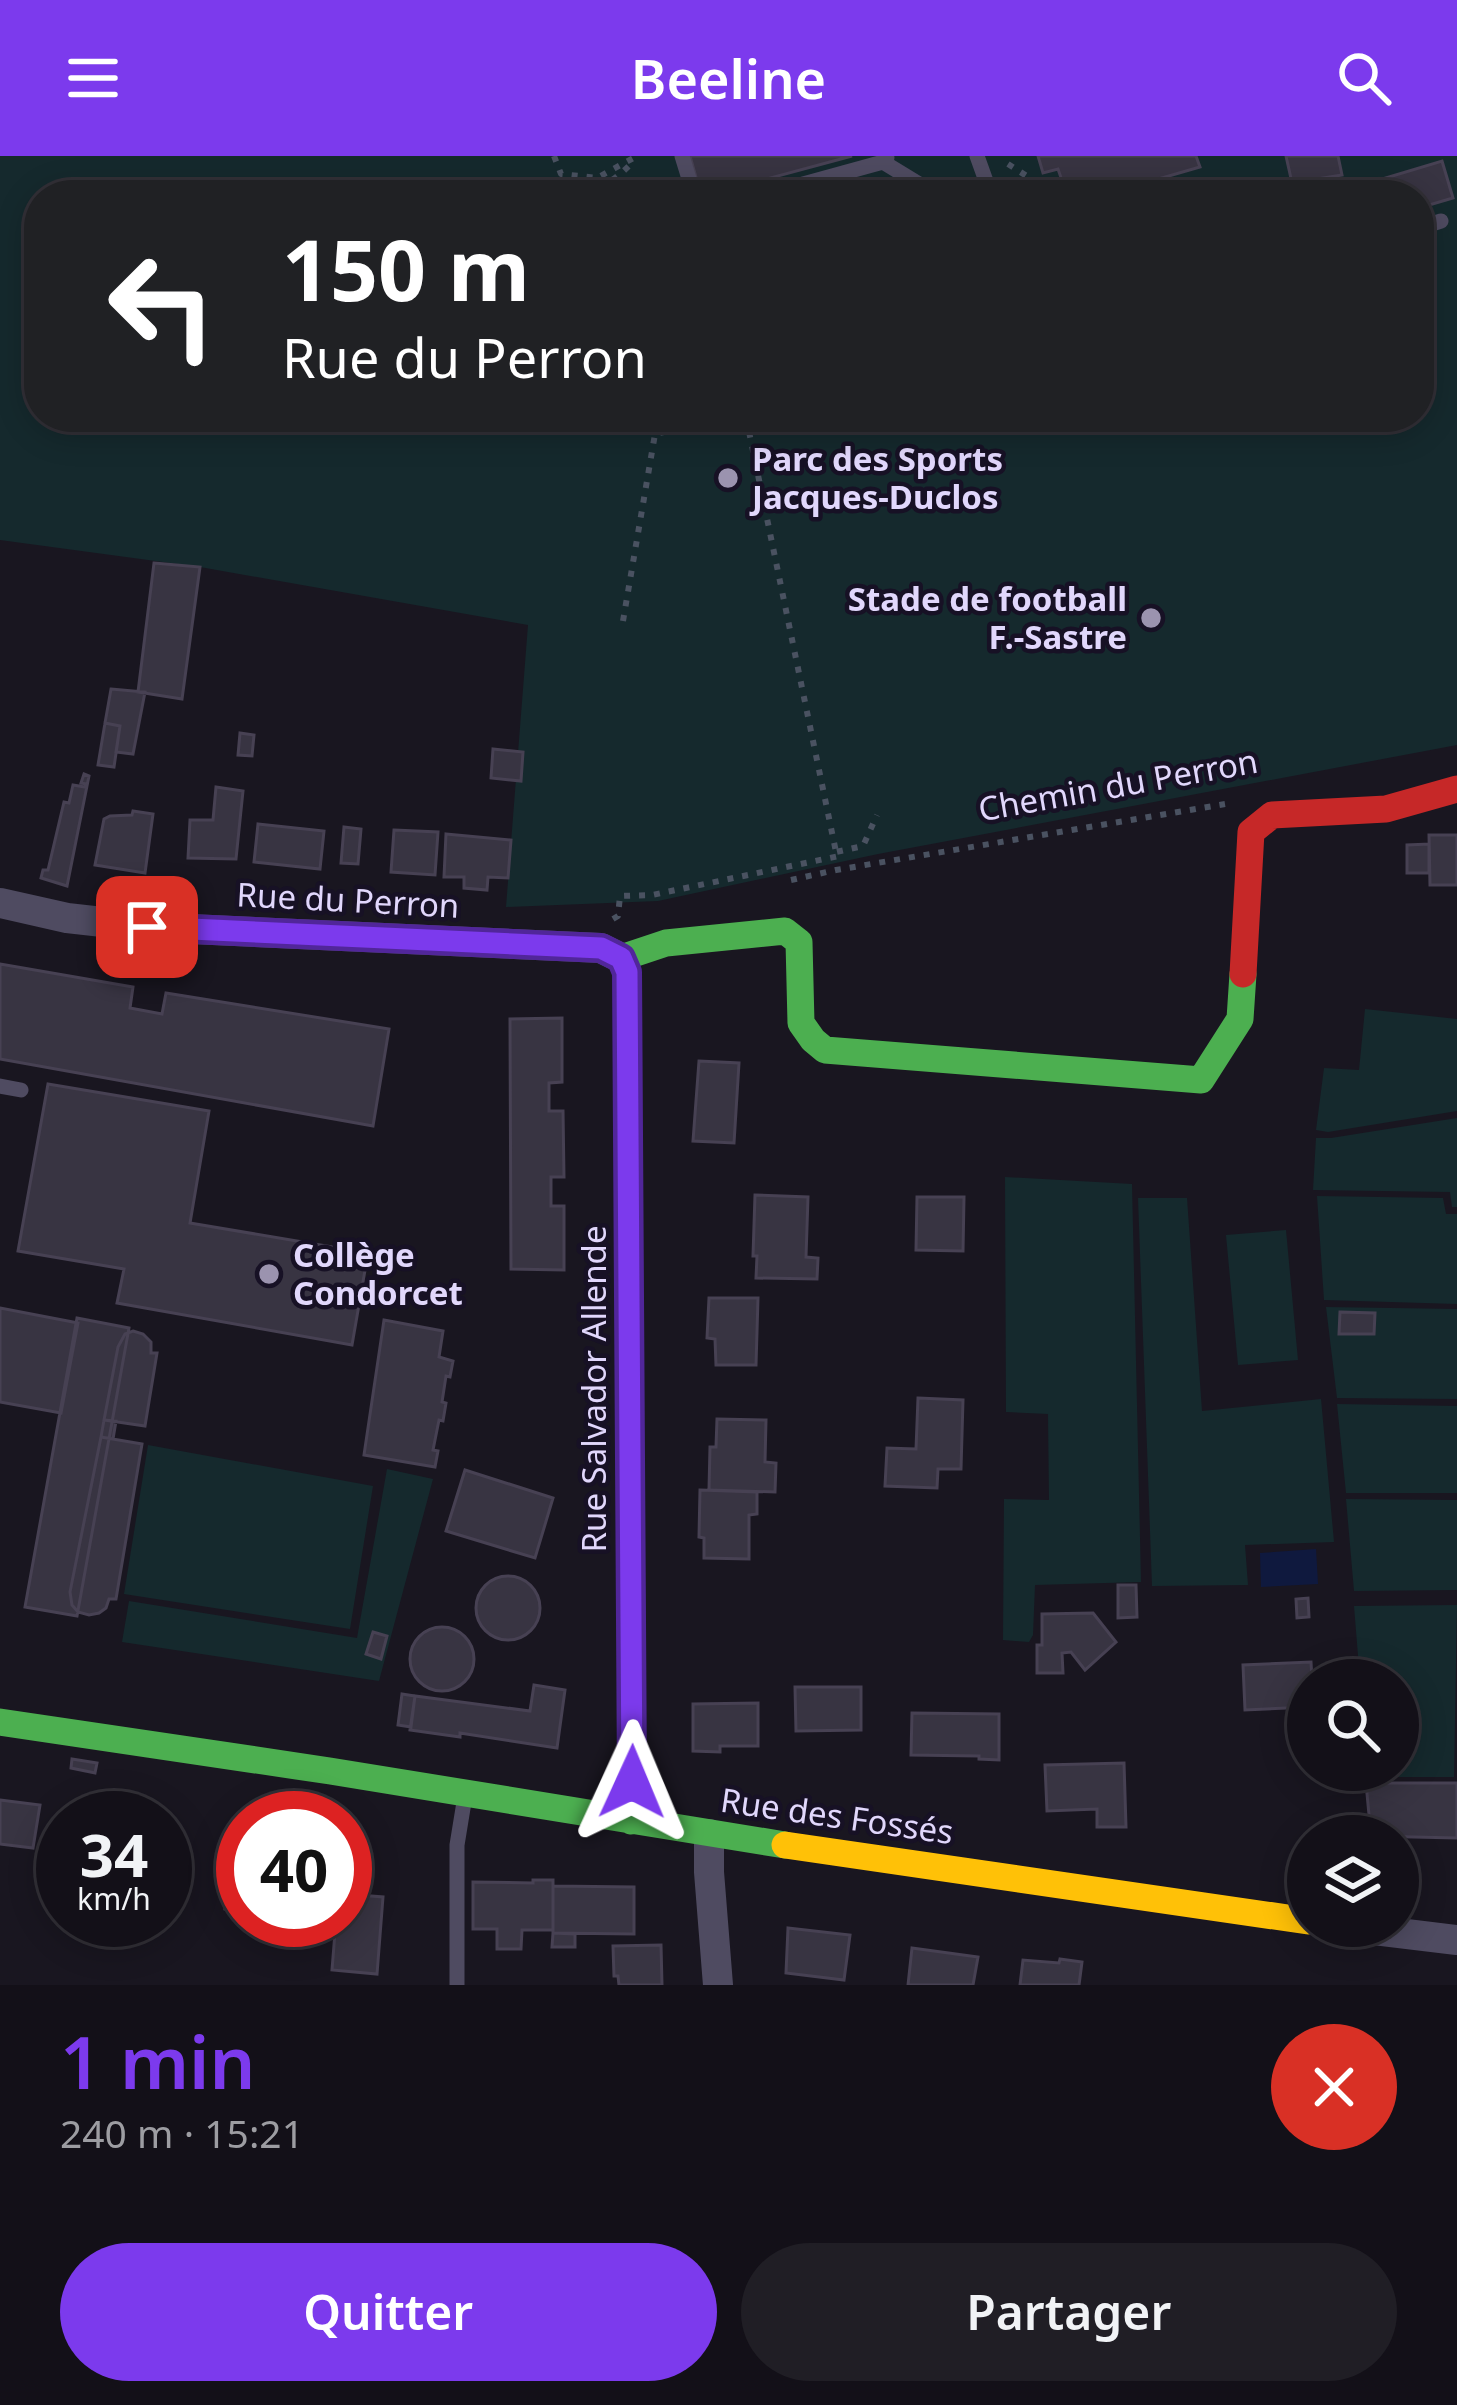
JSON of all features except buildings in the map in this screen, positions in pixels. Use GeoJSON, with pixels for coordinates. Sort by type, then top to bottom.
{"type":"FeatureCollection","features":[{"type":"Feature","properties":{"kind":"street","name":"Chemin du Perron"},"geometry":{"type":"LineString","coordinates":[[621,958],[667,943],[785,931],[800,942],[801,1023],[825,1050],[1202,1080],[1240,1019],[1251,832],[1272,815],[1385,809],[1457,789]]}},
{"type":"Feature","properties":{"kind":"street","name":"Rue du Perron"},"geometry":{"type":"LineString","coordinates":[[0,903],[67,918],[147,927],[601,948],[621,958]]}},
{"type":"Feature","properties":{"kind":"street","name":"Rue Salvador Allende"},"geometry":{"type":"LineString","coordinates":[[621,958],[628,995],[631,1821]]}},
{"type":"Feature","properties":{"kind":"street","name":"Rue des Fossés"},"geometry":{"type":"LineString","coordinates":[[0,1722],[709,1834],[1287,1918]]}},
{"type":"Feature","properties":{"kind":"street"},"geometry":{"type":"LineString","coordinates":[[709,1834],[718,1985]]}},
{"type":"Feature","properties":{"kind":"street"},"geometry":{"type":"LineString","coordinates":[[1419,1935],[1457,1940]]}},
{"type":"Feature","properties":{"kind":"lane"},"geometry":{"type":"LineString","coordinates":[[815,180],[886,159],[916,180]]}},
{"type":"Feature","properties":{"kind":"lane"},"geometry":{"type":"LineString","coordinates":[[1434,223],[1441,221]]}},
{"type":"Feature","properties":{"kind":"lane"},"geometry":{"type":"LineString","coordinates":[[0,1086],[21,1090]]}},
{"type":"Feature","properties":{"kind":"lane"},"geometry":{"type":"LineString","coordinates":[[457,1985],[457,1845],[465,1793]]}},
{"type":"Feature","properties":{"kind":"path"},"geometry":{"type":"LineString","coordinates":[[554,156],[561,174],[597,178],[638,156]]}},
{"type":"Feature","properties":{"kind":"path"},"geometry":{"type":"LineString","coordinates":[[612,180],[638,156]]}},
{"type":"Feature","properties":{"kind":"path"},"geometry":{"type":"LineString","coordinates":[[994,156],[1032,180]]}},
{"type":"Feature","properties":{"kind":"path"},"geometry":{"type":"LineString","coordinates":[[623,621],[656,434],[665,432]]}},
{"type":"Feature","properties":{"kind":"path"},"geometry":{"type":"LineString","coordinates":[[601,928],[618,916],[620,896],[652,895],[838,856],[749,432]]}},
{"type":"Feature","properties":{"kind":"path","name":"Chemin du Perron"},"geometry":{"type":"LineString","coordinates":[[791,880],[1246,800]]}},
{"type":"Feature","properties":{"kind":"path"},"geometry":{"type":"LineString","coordinates":[[836,852],[863,846],[877,815]]}},
{"type":"Feature","properties":{"kind":"green space","name":"Parc des Sports Jacques-Duclos"},"geometry":{"type":"Polygon","coordinates":[[[0,156],[1457,156],[1457,745],[878,854],[658,901],[506,907],[528,625],[200,567],[0,540],[0,156]]]}},
{"type":"Feature","properties":{"kind":"green space"},"geometry":{"type":"Polygon","coordinates":[[[1365,1009],[1457,1019],[1457,1111],[1316,1130],[1324,1068],[1359,1070],[1365,1009]]]}},
{"type":"Feature","properties":{"kind":"green space"},"geometry":{"type":"Polygon","coordinates":[[[1457,1118],[1457,1207],[1452,1207],[1450,1192],[1313,1190],[1316,1138],[1457,1118]]]}},
{"type":"Feature","properties":{"kind":"green space"},"geometry":{"type":"Polygon","coordinates":[[[1005,1177],[1132,1184],[1141,1582],[1035,1585],[1029,1642],[1003,1640],[1004,1499],[1049,1500],[1048,1414],[1006,1412],[1005,1177]]]}},
{"type":"Feature","properties":{"kind":"green space"},"geometry":{"type":"Polygon","coordinates":[[[1317,1196],[1443,1198],[1446,1214],[1457,1214],[1457,1304],[1324,1300],[1317,1196]]]}},
{"type":"Feature","properties":{"kind":"green space"},"geometry":{"type":"Polygon","coordinates":[[[1138,1198],[1187,1198],[1202,1411],[1321,1399],[1334,1542],[1245,1545],[1248,1585],[1152,1586],[1138,1198]]]}},
{"type":"Feature","properties":{"kind":"green space"},"geometry":{"type":"Polygon","coordinates":[[[1286,1230],[1298,1360],[1238,1365],[1226,1235],[1286,1230]]]}},
{"type":"Feature","properties":{"kind":"green space"},"geometry":{"type":"Polygon","coordinates":[[[1326,1307],[1457,1309],[1457,1399],[1337,1398],[1326,1307]]]}},
{"type":"Feature","properties":{"kind":"green space"},"geometry":{"type":"Polygon","coordinates":[[[1337,1404],[1457,1406],[1457,1493],[1346,1493],[1337,1404]]]}},
{"type":"Feature","properties":{"kind":"green space"},"geometry":{"type":"Polygon","coordinates":[[[148,1445],[373,1486],[350,1629],[124,1594],[148,1445]]]}},
{"type":"Feature","properties":{"kind":"green space"},"geometry":{"type":"Polygon","coordinates":[[[387,1469],[433,1479],[379,1681],[122,1642],[129,1601],[357,1638],[387,1469]]]}},
{"type":"Feature","properties":{"kind":"green space"},"geometry":{"type":"Polygon","coordinates":[[[1346,1499],[1457,1500],[1457,1590],[1354,1591],[1346,1499]]]}},
{"type":"Feature","properties":{"kind":"green space"},"geometry":{"type":"Polygon","coordinates":[[[1457,1605],[1454,1777],[1419,1777],[1419,1659],[1358,1659],[1354,1606],[1457,1605]]]}},
{"type":"Feature","properties":{"kind":"water"},"geometry":{"type":"Polygon","coordinates":[[[1316,1549],[1318,1584],[1261,1587],[1260,1553],[1316,1549]]]}},
{"type":"Feature","properties":{"kind":"traffic: fast"},"geometry":{"type":"LineString","coordinates":[[631,1821],[627,972],[621,958],[666,943],[785,931],[799,942],[801,1023],[825,1050],[1201,1080],[1240,1019],[1243,974]]}},
{"type":"Feature","properties":{"kind":"traffic: fast"},"geometry":{"type":"LineString","coordinates":[[0,1722],[785,1845]]}},
{"type":"Feature","properties":{"kind":"traffic: slow"},"geometry":{"type":"LineString","coordinates":[[785,1845],[1287,1918]]}},
{"type":"Feature","properties":{"kind":"traffic: jam"},"geometry":{"type":"LineString","coordinates":[[1243,974],[1251,832],[1272,815],[1386,809],[1457,789]]}},
{"type":"Feature","properties":{"kind":"place","name":"Parc des Sports Jacques-Duclos"},"geometry":{"type":"Point","coordinates":[728,478]}},
{"type":"Feature","properties":{"kind":"place","name":"Stade de football F.-Sastre"},"geometry":{"type":"Point","coordinates":[1151,618]}},
{"type":"Feature","properties":{"kind":"place","name":"Collège Condorcet"},"geometry":{"type":"Point","coordinates":[269,1274]}},
{"type":"Feature","properties":{"kind":"route"},"geometry":{"type":"LineString","coordinates":[[147,927],[601,948],[621,958],[627,972],[632,1782]]}}]}
